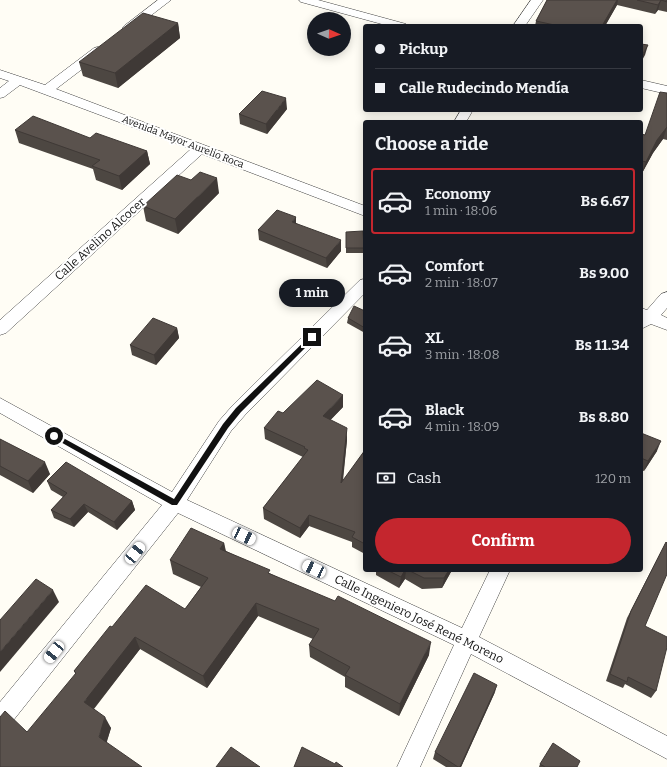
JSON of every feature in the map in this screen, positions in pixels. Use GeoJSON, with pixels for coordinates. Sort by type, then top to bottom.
{"type":"FeatureCollection","features":[{"type":"Feature","properties":{"kind":"street"},"geometry":{"type":"LineString","coordinates":[[121,33],[165,0]]}},
{"type":"Feature","properties":{"kind":"street"},"geometry":{"type":"LineString","coordinates":[[305,0],[395,24]]}},
{"type":"Feature","properties":{"kind":"street"},"geometry":{"type":"LineString","coordinates":[[520,24],[537,0]]}},
{"type":"Feature","properties":{"kind":"street"},"geometry":{"type":"LineString","coordinates":[[47,90],[109,43]]}},
{"type":"Feature","properties":{"kind":"street","name":"Avenida Mayor Aurelio Roca"},"geometry":{"type":"LineString","coordinates":[[0,74],[47,90],[363,210]]}},
{"type":"Feature","properties":{"kind":"street"},"geometry":{"type":"LineString","coordinates":[[0,94],[19,80]]}},
{"type":"Feature","properties":{"kind":"street"},"geometry":{"type":"LineString","coordinates":[[643,84],[667,90]]}},
{"type":"Feature","properties":{"kind":"street","name":"Calle Avelino Alcocer"},"geometry":{"type":"LineString","coordinates":[[0,329],[200,148]]}},
{"type":"Feature","properties":{"kind":"street"},"geometry":{"type":"LineString","coordinates":[[0,719],[175,503],[225,426],[239,410],[363,286]]}},
{"type":"Feature","properties":{"kind":"street"},"geometry":{"type":"LineString","coordinates":[[644,318],[667,298]]}},
{"type":"Feature","properties":{"kind":"street"},"geometry":{"type":"LineString","coordinates":[[644,318],[667,324]]}},
{"type":"Feature","properties":{"kind":"street","name":"Calle Ingeniero José René Moreno"},"geometry":{"type":"LineString","coordinates":[[0,405],[175,503],[467,640],[667,748]]}},
{"type":"Feature","properties":{"kind":"street"},"geometry":{"type":"LineString","coordinates":[[408,767],[499,572]]}},
{"type":"Feature","properties":{"kind":"building"},"geometry":{"type":"Polygon","coordinates":[[[547,0],[617,0],[603,24],[550,24],[536,21],[547,0]]]}},
{"type":"Feature","properties":{"kind":"building"},"geometry":{"type":"Polygon","coordinates":[[[637,0],[661,0],[658,5],[637,0]]]}},
{"type":"Feature","properties":{"kind":"building"},"geometry":{"type":"Polygon","coordinates":[[[143,13],[178,23],[115,73],[79,62],[143,13]]]}},
{"type":"Feature","properties":{"kind":"building"},"geometry":{"type":"Polygon","coordinates":[[[643,44],[648,45],[643,54],[643,44]]]}},
{"type":"Feature","properties":{"kind":"building"},"geometry":{"type":"Polygon","coordinates":[[[262,91],[286,98],[266,124],[239,114],[262,91]]]}},
{"type":"Feature","properties":{"kind":"building"},"geometry":{"type":"Polygon","coordinates":[[[660,92],[667,93],[667,127],[657,140],[646,162],[643,161],[643,134],[645,135],[660,92]]]}},
{"type":"Feature","properties":{"kind":"building"},"geometry":{"type":"Polygon","coordinates":[[[33,116],[90,138],[96,133],[147,151],[119,176],[92,166],[100,160],[15,130],[33,116]]]}},
{"type":"Feature","properties":{"kind":"building"},"geometry":{"type":"Polygon","coordinates":[[[200,172],[217,178],[175,219],[143,206],[177,175],[191,180],[200,172]]]}},
{"type":"Feature","properties":{"kind":"building"},"geometry":{"type":"Polygon","coordinates":[[[277,210],[296,217],[292,222],[341,240],[326,258],[258,230],[277,210]]]}},
{"type":"Feature","properties":{"kind":"building"},"geometry":{"type":"Polygon","coordinates":[[[363,231],[363,248],[346,248],[346,232],[363,231]]]}},
{"type":"Feature","properties":{"kind":"building"},"geometry":{"type":"Polygon","coordinates":[[[354,306],[363,310],[363,327],[348,318],[354,306]]]}},
{"type":"Feature","properties":{"kind":"building"},"geometry":{"type":"Polygon","coordinates":[[[153,318],[177,328],[154,355],[130,345],[153,318]]]}},
{"type":"Feature","properties":{"kind":"building"},"geometry":{"type":"Polygon","coordinates":[[[317,380],[343,395],[323,416],[347,428],[341,483],[363,453],[363,543],[352,537],[355,532],[309,515],[300,528],[263,508],[308,450],[304,448],[305,447],[264,428],[278,411],[283,413],[317,380]]]}},
{"type":"Feature","properties":{"kind":"building"},"geometry":{"type":"Polygon","coordinates":[[[643,434],[661,441],[648,461],[643,459],[643,434]]]}},
{"type":"Feature","properties":{"kind":"building"},"geometry":{"type":"Polygon","coordinates":[[[0,439],[45,462],[28,481],[0,466],[0,439]]]}},
{"type":"Feature","properties":{"kind":"building"},"geometry":{"type":"Polygon","coordinates":[[[66,462],[132,501],[114,522],[84,504],[70,519],[51,510],[67,493],[47,481],[66,462]]]}},
{"type":"Feature","properties":{"kind":"building"},"geometry":{"type":"Polygon","coordinates":[[[191,528],[224,543],[220,549],[270,570],[268,573],[335,601],[338,596],[431,642],[400,704],[345,675],[350,667],[309,645],[319,629],[256,603],[203,676],[135,637],[84,702],[105,717],[99,737],[142,767],[0,767],[0,717],[5,711],[27,732],[76,673],[74,671],[110,626],[112,627],[146,585],[185,609],[208,578],[170,560],[191,528]]]}},
{"type":"Feature","properties":{"kind":"building"},"geometry":{"type":"Polygon","coordinates":[[[666,542],[667,574],[645,626],[667,637],[667,647],[656,691],[628,677],[627,682],[610,674],[631,611],[666,542]]]}},
{"type":"Feature","properties":{"kind":"building"},"geometry":{"type":"Polygon","coordinates":[[[391,572],[404,572],[401,577],[391,572]]]}},
{"type":"Feature","properties":{"kind":"building"},"geometry":{"type":"Polygon","coordinates":[[[412,572],[448,572],[444,578],[424,578],[412,572]]]}},
{"type":"Feature","properties":{"kind":"building"},"geometry":{"type":"Polygon","coordinates":[[[36,579],[53,590],[0,652],[0,620],[36,579]]]}},
{"type":"Feature","properties":{"kind":"building"},"geometry":{"type":"Polygon","coordinates":[[[474,673],[497,685],[460,767],[458,767],[435,752],[474,673]]]}},
{"type":"Feature","properties":{"kind":"building"},"geometry":{"type":"Polygon","coordinates":[[[553,743],[580,761],[577,767],[545,767],[540,764],[553,743]]]}},
{"type":"Feature","properties":{"kind":"building"},"geometry":{"type":"Polygon","coordinates":[[[231,747],[260,767],[216,767],[231,747]]]}},
{"type":"Feature","properties":{"kind":"building"},"geometry":{"type":"Polygon","coordinates":[[[302,747],[335,764],[336,762],[343,767],[294,767],[302,747]]]}},
{"type":"Feature","properties":{"kind":"route"},"geometry":{"type":"LineString","coordinates":[[54,436],[175,503],[225,426],[312,337]]}}]}
